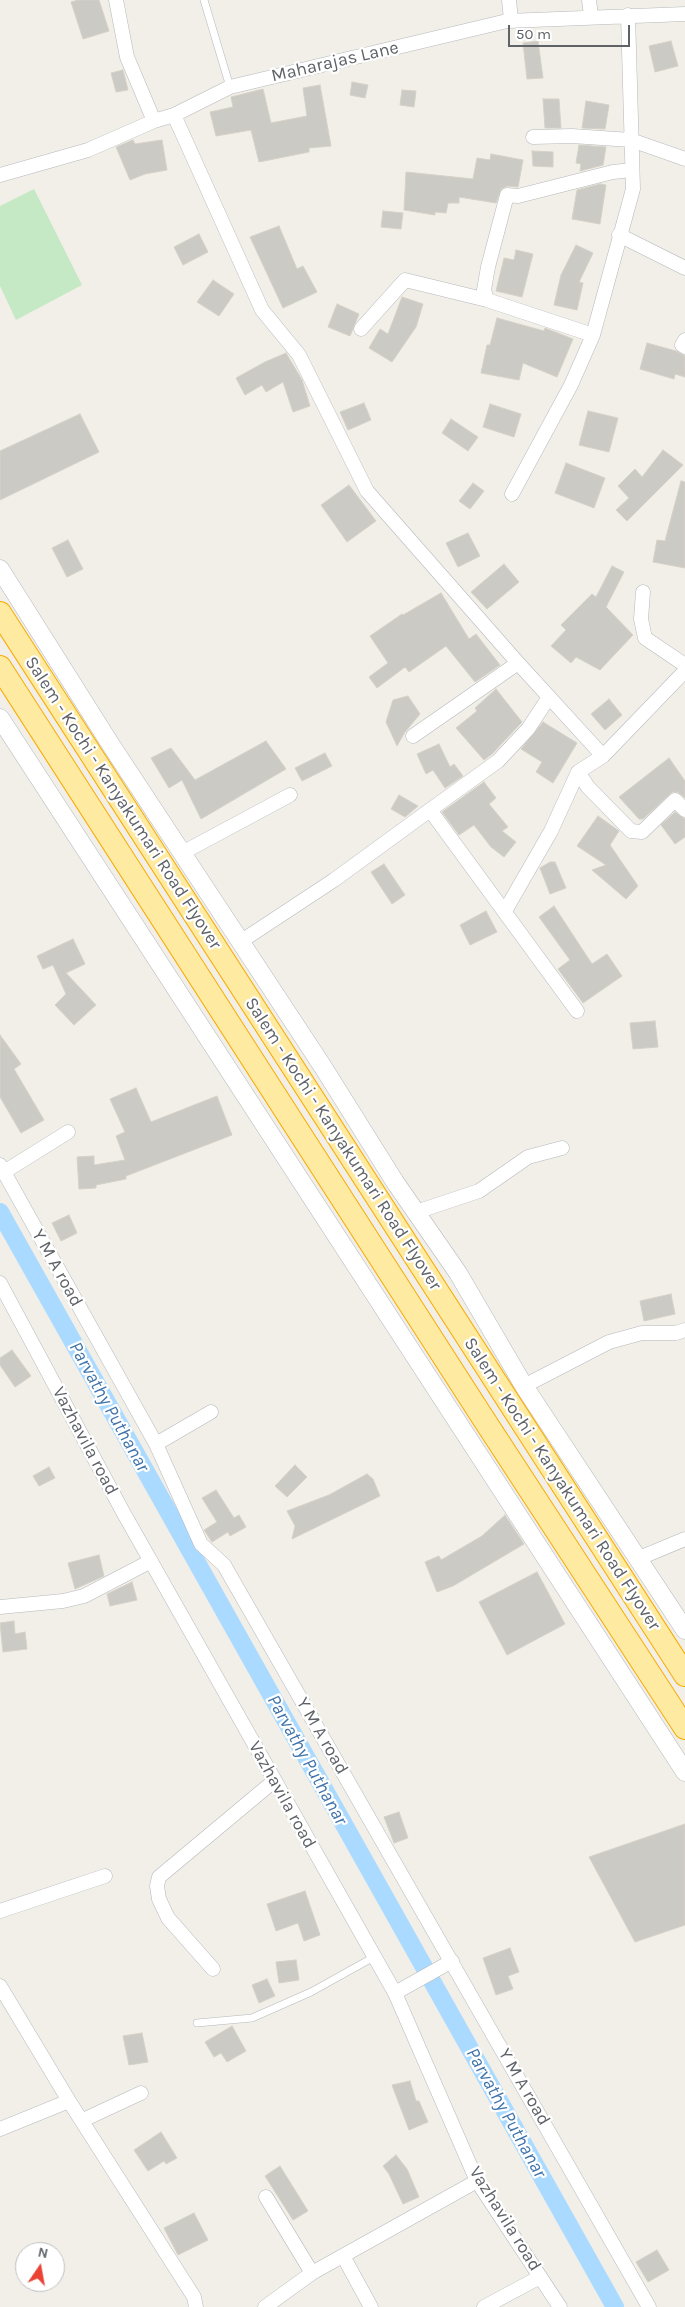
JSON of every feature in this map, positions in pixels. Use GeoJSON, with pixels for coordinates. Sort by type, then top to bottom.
{"type":"FeatureCollection","features":[{"type":"Feature","properties":{"kind":"highway","name":"Salem - Kochi - Kanyakumari Road Flyover"},"geometry":{"type":"LineString","coordinates":[[0,613],[685,1675]]}},
{"type":"Feature","properties":{"kind":"highway","name":"Salem - Kochi - Kanyakumari Road Flyover"},"geometry":{"type":"LineString","coordinates":[[0,667],[483,1418],[685,1728]]}},
{"type":"Feature","properties":{"kind":"street"},"geometry":{"type":"LineString","coordinates":[[116,0],[127,57],[154,120]]}},
{"type":"Feature","properties":{"kind":"street"},"geometry":{"type":"LineString","coordinates":[[509,0],[511,20]]}},
{"type":"Feature","properties":{"kind":"street"},"geometry":{"type":"LineString","coordinates":[[589,0],[591,16]]}},
{"type":"Feature","properties":{"kind":"street","name":"Maharajas Lane"},"geometry":{"type":"LineString","coordinates":[[0,175],[88,150],[154,120],[174,115],[230,87],[511,20],[685,14]]}},
{"type":"Feature","properties":{"kind":"street"},"geometry":{"type":"LineString","coordinates":[[512,494],[526,472],[570,386],[593,335],[633,189],[628,15]]}},
{"type":"Feature","properties":{"kind":"street"},"geometry":{"type":"LineString","coordinates":[[174,115],[262,310],[299,356],[366,491],[603,756]]}},
{"type":"Feature","properties":{"kind":"street"},"geometry":{"type":"LineString","coordinates":[[533,137],[572,136],[631,140],[685,159]]}},
{"type":"Feature","properties":{"kind":"street"},"geometry":{"type":"LineString","coordinates":[[487,300],[484,290],[487,274],[507,195],[518,196],[613,172],[632,170]]}},
{"type":"Feature","properties":{"kind":"street"},"geometry":{"type":"LineString","coordinates":[[619,235],[685,268]]}},
{"type":"Feature","properties":{"kind":"street"},"geometry":{"type":"LineString","coordinates":[[360,329],[405,280],[487,300],[593,335]]}},
{"type":"Feature","properties":{"kind":"street"},"geometry":{"type":"LineString","coordinates":[[685,340],[682,345],[685,347]]}},
{"type":"Feature","properties":{"kind":"street"},"geometry":{"type":"LineString","coordinates":[[0,569],[240,942],[416,1212],[458,1273],[524,1386],[685,1630]]}},
{"type":"Feature","properties":{"kind":"street"},"geometry":{"type":"LineString","coordinates":[[643,592],[642,619],[646,638],[685,665]]}},
{"type":"Feature","properties":{"kind":"street"},"geometry":{"type":"LineString","coordinates":[[413,736],[518,663]]}},
{"type":"Feature","properties":{"kind":"street"},"geometry":{"type":"LineString","coordinates":[[505,911],[551,831],[578,772],[603,756],[685,671]]}},
{"type":"Feature","properties":{"kind":"street"},"geometry":{"type":"LineString","coordinates":[[240,942],[334,880],[498,761],[528,729],[549,697]]}},
{"type":"Feature","properties":{"kind":"street"},"geometry":{"type":"LineString","coordinates":[[0,718],[685,1772]]}},
{"type":"Feature","properties":{"kind":"street"},"geometry":{"type":"LineString","coordinates":[[578,772],[588,787],[632,831],[642,832],[675,800],[685,810]]}},
{"type":"Feature","properties":{"kind":"street"},"geometry":{"type":"LineString","coordinates":[[182,852],[290,795]]}},
{"type":"Feature","properties":{"kind":"street"},"geometry":{"type":"LineString","coordinates":[[430,810],[577,1011]]}},
{"type":"Feature","properties":{"kind":"street"},"geometry":{"type":"LineString","coordinates":[[2,1168],[68,1132]]}},
{"type":"Feature","properties":{"kind":"street"},"geometry":{"type":"LineString","coordinates":[[416,1212],[479,1191],[528,1157],[562,1148]]}},
{"type":"Feature","properties":{"kind":"street","name":"Y M A road"},"geometry":{"type":"LineString","coordinates":[[2,1168],[156,1444],[201,1544],[224,1566],[447,1964],[649,2307]]}},
{"type":"Feature","properties":{"kind":"street","name":"Vazhavila road"},"geometry":{"type":"LineString","coordinates":[[0,1283],[151,1561],[274,1781],[374,1957],[400,1990],[477,2181],[560,2307]]}},
{"type":"Feature","properties":{"kind":"street"},"geometry":{"type":"LineString","coordinates":[[524,1386],[609,1342],[642,1332],[676,1333],[685,1330]]}},
{"type":"Feature","properties":{"kind":"street"},"geometry":{"type":"LineString","coordinates":[[156,1444],[211,1412]]}},
{"type":"Feature","properties":{"kind":"street"},"geometry":{"type":"LineString","coordinates":[[637,1559],[685,1539]]}},
{"type":"Feature","properties":{"kind":"street"},"geometry":{"type":"LineString","coordinates":[[0,1607],[63,1601],[84,1596],[151,1561]]}},
{"type":"Feature","properties":{"kind":"street"},"geometry":{"type":"LineString","coordinates":[[213,1969],[168,1918],[159,1899],[157,1886],[159,1877],[274,1781]]}},
{"type":"Feature","properties":{"kind":"street"},"geometry":{"type":"LineString","coordinates":[[0,1911],[105,1876]]}},
{"type":"Feature","properties":{"kind":"street"},"geometry":{"type":"LineString","coordinates":[[400,1990],[447,1964]]}},
{"type":"Feature","properties":{"kind":"street"},"geometry":{"type":"LineString","coordinates":[[2,1995],[194,2297],[196,2307]]}},
{"type":"Feature","properties":{"kind":"street"},"geometry":{"type":"LineString","coordinates":[[83,2120],[141,2094]]}},
{"type":"Feature","properties":{"kind":"street"},"geometry":{"type":"LineString","coordinates":[[0,2129],[69,2101]]}},
{"type":"Feature","properties":{"kind":"street"},"geometry":{"type":"LineString","coordinates":[[266,2307],[312,2274],[477,2181]]}},
{"type":"Feature","properties":{"kind":"street"},"geometry":{"type":"LineString","coordinates":[[266,2197],[312,2274]]}},
{"type":"Feature","properties":{"kind":"street"},"geometry":{"type":"LineString","coordinates":[[343,2256],[371,2307]]}},
{"type":"Feature","properties":{"kind":"street"},"geometry":{"type":"LineString","coordinates":[[484,2307],[540,2276]]}},
{"type":"Feature","properties":{"kind":"lane"},"geometry":{"type":"LineString","coordinates":[[204,0],[230,87]]}},
{"type":"Feature","properties":{"kind":"lane"},"geometry":{"type":"LineString","coordinates":[[197,2023],[252,2018],[311,1992],[374,1957]]}},
{"type":"Feature","properties":{"kind":"green space"},"geometry":{"type":"Polygon","coordinates":[[[34,189],[82,285],[16,320],[0,286],[0,206],[34,189]]]}},
{"type":"Feature","properties":{"kind":"building"},"geometry":{"type":"Polygon","coordinates":[[[99,0],[109,31],[83,39],[71,2],[99,0]]]}},
{"type":"Feature","properties":{"kind":"building"},"geometry":{"type":"Polygon","coordinates":[[[538,41],[543,78],[527,79],[523,43],[538,41]]]}},
{"type":"Feature","properties":{"kind":"building"},"geometry":{"type":"Polygon","coordinates":[[[671,41],[678,66],[655,72],[649,46],[671,41]]]}},
{"type":"Feature","properties":{"kind":"building"},"geometry":{"type":"Polygon","coordinates":[[[123,70],[128,90],[116,92],[111,73],[123,70]]]}},
{"type":"Feature","properties":{"kind":"building"},"geometry":{"type":"Polygon","coordinates":[[[352,82],[368,85],[365,98],[350,95],[352,82]]]}},
{"type":"Feature","properties":{"kind":"building"},"geometry":{"type":"Polygon","coordinates":[[[320,85],[331,146],[309,148],[309,152],[259,162],[251,130],[216,136],[210,112],[233,107],[231,97],[263,89],[271,123],[307,116],[303,88],[320,85]]]}},
{"type":"Feature","properties":{"kind":"building"},"geometry":{"type":"Polygon","coordinates":[[[402,90],[416,91],[414,107],[400,105],[402,90]]]}},
{"type":"Feature","properties":{"kind":"building"},"geometry":{"type":"Polygon","coordinates":[[[543,99],[559,99],[561,128],[545,128],[543,99]]]}},
{"type":"Feature","properties":{"kind":"building"},"geometry":{"type":"Polygon","coordinates":[[[586,101],[609,105],[605,129],[582,128],[586,101]]]}},
{"type":"Feature","properties":{"kind":"building"},"geometry":{"type":"Polygon","coordinates":[[[133,140],[135,144],[162,140],[167,170],[145,174],[130,180],[116,147],[133,140]]]}},
{"type":"Feature","properties":{"kind":"building"},"geometry":{"type":"Polygon","coordinates":[[[579,145],[606,147],[603,165],[580,171],[581,164],[576,163],[579,145]]]}},
{"type":"Feature","properties":{"kind":"building"},"geometry":{"type":"Polygon","coordinates":[[[532,151],[553,152],[553,167],[533,166],[532,151]]]}},
{"type":"Feature","properties":{"kind":"building"},"geometry":{"type":"Polygon","coordinates":[[[491,154],[523,160],[518,187],[507,186],[501,189],[496,203],[459,197],[459,203],[448,203],[446,213],[435,212],[435,215],[404,210],[406,172],[473,179],[477,158],[490,160],[491,154]]]}},
{"type":"Feature","properties":{"kind":"building"},"geometry":{"type":"Polygon","coordinates":[[[600,184],[606,185],[600,224],[572,219],[577,190],[600,184]]]}},
{"type":"Feature","properties":{"kind":"building"},"geometry":{"type":"Polygon","coordinates":[[[383,211],[403,213],[401,229],[381,227],[383,211]]]}},
{"type":"Feature","properties":{"kind":"building"},"geometry":{"type":"Polygon","coordinates":[[[279,226],[297,269],[303,266],[317,292],[283,308],[250,237],[279,226]]]}},
{"type":"Feature","properties":{"kind":"building"},"geometry":{"type":"Polygon","coordinates":[[[199,234],[208,252],[183,265],[174,247],[199,234]]]}},
{"type":"Feature","properties":{"kind":"building"},"geometry":{"type":"Polygon","coordinates":[[[576,245],[593,253],[579,282],[583,283],[577,310],[554,305],[561,275],[576,245]]]}},
{"type":"Feature","properties":{"kind":"building"},"geometry":{"type":"Polygon","coordinates":[[[516,250],[533,254],[522,297],[496,291],[504,258],[514,260],[516,250]]]}},
{"type":"Feature","properties":{"kind":"building"},"geometry":{"type":"Polygon","coordinates":[[[213,280],[234,294],[219,316],[197,302],[213,280]]]}},
{"type":"Feature","properties":{"kind":"building"},"geometry":{"type":"Polygon","coordinates":[[[402,297],[423,304],[416,327],[392,362],[369,348],[380,329],[388,334],[402,297]]]}},
{"type":"Feature","properties":{"kind":"building"},"geometry":{"type":"Polygon","coordinates":[[[337,304],[359,314],[350,336],[328,327],[337,304]]]}},
{"type":"Feature","properties":{"kind":"building"},"geometry":{"type":"Polygon","coordinates":[[[497,318],[544,331],[545,328],[573,339],[557,377],[523,363],[519,380],[481,373],[487,345],[490,345],[497,318]]]}},
{"type":"Feature","properties":{"kind":"building"},"geometry":{"type":"Polygon","coordinates":[[[647,343],[676,351],[685,356],[685,377],[675,374],[674,379],[640,369],[647,343]]]}},
{"type":"Feature","properties":{"kind":"building"},"geometry":{"type":"Polygon","coordinates":[[[286,353],[302,380],[310,406],[293,412],[283,382],[266,392],[262,385],[245,395],[236,378],[286,353]]]}},
{"type":"Feature","properties":{"kind":"building"},"geometry":{"type":"Polygon","coordinates":[[[364,403],[371,420],[348,430],[340,412],[364,403]]]}},
{"type":"Feature","properties":{"kind":"building"},"geometry":{"type":"Polygon","coordinates":[[[490,404],[521,414],[514,437],[483,427],[490,404]]]}},
{"type":"Feature","properties":{"kind":"building"},"geometry":{"type":"Polygon","coordinates":[[[588,411],[618,418],[609,452],[579,445],[588,411]]]}},
{"type":"Feature","properties":{"kind":"building"},"geometry":{"type":"Polygon","coordinates":[[[80,414],[99,452],[0,500],[0,451],[80,414]]]}},
{"type":"Feature","properties":{"kind":"building"},"geometry":{"type":"Polygon","coordinates":[[[451,419],[478,437],[468,451],[442,433],[451,419]]]}},
{"type":"Feature","properties":{"kind":"building"},"geometry":{"type":"Polygon","coordinates":[[[663,450],[683,465],[627,521],[616,510],[629,498],[618,486],[635,469],[642,477],[663,450]]]}},
{"type":"Feature","properties":{"kind":"building"},"geometry":{"type":"Polygon","coordinates":[[[566,463],[605,478],[594,508],[555,493],[566,463]]]}},
{"type":"Feature","properties":{"kind":"building"},"geometry":{"type":"Polygon","coordinates":[[[681,481],[685,482],[685,568],[653,562],[657,540],[665,541],[681,481]]]}},
{"type":"Feature","properties":{"kind":"building"},"geometry":{"type":"Polygon","coordinates":[[[473,483],[484,491],[470,509],[459,501],[473,483]]]}},
{"type":"Feature","properties":{"kind":"building"},"geometry":{"type":"Polygon","coordinates":[[[349,485],[376,521],[347,542],[321,505],[349,485]]]}},
{"type":"Feature","properties":{"kind":"building"},"geometry":{"type":"Polygon","coordinates":[[[468,533],[480,556],[458,567],[446,543],[468,533]]]}},
{"type":"Feature","properties":{"kind":"building"},"geometry":{"type":"Polygon","coordinates":[[[68,540],[83,569],[67,577],[52,548],[68,540]]]}},
{"type":"Feature","properties":{"kind":"building"},"geometry":{"type":"Polygon","coordinates":[[[504,564],[519,582],[487,609],[471,592],[504,564]]]}},
{"type":"Feature","properties":{"kind":"building"},"geometry":{"type":"Polygon","coordinates":[[[612,566],[624,572],[606,607],[633,635],[600,670],[576,657],[571,663],[551,646],[566,630],[561,625],[592,594],[596,597],[612,566]]]}},
{"type":"Feature","properties":{"kind":"building"},"geometry":{"type":"Polygon","coordinates":[[[441,593],[469,639],[476,634],[500,665],[475,682],[446,646],[409,672],[405,667],[377,688],[369,677],[388,663],[370,636],[402,614],[441,593]]]}},
{"type":"Feature","properties":{"kind":"building"},"geometry":{"type":"Polygon","coordinates":[[[496,689],[522,722],[484,760],[456,728],[477,711],[475,708],[496,689]]]}},
{"type":"Feature","properties":{"kind":"building"},"geometry":{"type":"Polygon","coordinates":[[[408,696],[420,714],[405,732],[397,746],[386,722],[393,700],[408,696]]]}},
{"type":"Feature","properties":{"kind":"building"},"geometry":{"type":"Polygon","coordinates":[[[609,699],[622,715],[605,730],[591,714],[609,699]]]}},
{"type":"Feature","properties":{"kind":"building"},"geometry":{"type":"Polygon","coordinates":[[[543,722],[577,743],[553,783],[536,772],[542,762],[521,749],[543,722]]]}},
{"type":"Feature","properties":{"kind":"building"},"geometry":{"type":"Polygon","coordinates":[[[266,741],[286,769],[201,819],[182,780],[169,788],[151,758],[171,748],[195,780],[266,741]]]}},
{"type":"Feature","properties":{"kind":"building"},"geometry":{"type":"Polygon","coordinates":[[[439,744],[450,767],[454,764],[463,776],[445,788],[433,770],[426,774],[417,754],[439,744]]]}},
{"type":"Feature","properties":{"kind":"building"},"geometry":{"type":"Polygon","coordinates":[[[325,753],[332,766],[302,781],[295,768],[325,753]]]}},
{"type":"Feature","properties":{"kind":"building"},"geometry":{"type":"Polygon","coordinates":[[[669,758],[685,781],[685,798],[678,792],[672,792],[643,819],[639,819],[619,797],[669,758]]]}},
{"type":"Feature","properties":{"kind":"building"},"geometry":{"type":"Polygon","coordinates":[[[484,782],[496,798],[489,804],[508,827],[502,831],[516,842],[504,857],[491,847],[474,825],[459,835],[442,812],[484,782]]]}},
{"type":"Feature","properties":{"kind":"building"},"geometry":{"type":"Polygon","coordinates":[[[399,795],[418,806],[405,817],[391,809],[399,795]]]}},
{"type":"Feature","properties":{"kind":"building"},"geometry":{"type":"Polygon","coordinates":[[[675,812],[685,819],[685,837],[675,844],[661,825],[675,812]]]}},
{"type":"Feature","properties":{"kind":"building"},"geometry":{"type":"Polygon","coordinates":[[[598,816],[619,831],[610,845],[638,886],[626,899],[592,870],[606,865],[577,846],[598,816]]]}},
{"type":"Feature","properties":{"kind":"building"},"geometry":{"type":"Polygon","coordinates":[[[550,862],[555,862],[566,888],[550,894],[540,868],[550,862]]]}},
{"type":"Feature","properties":{"kind":"building"},"geometry":{"type":"Polygon","coordinates":[[[384,864],[405,895],[392,904],[371,872],[384,864]]]}},
{"type":"Feature","properties":{"kind":"building"},"geometry":{"type":"Polygon","coordinates":[[[554,906],[592,964],[607,954],[622,976],[583,1003],[558,969],[570,960],[539,917],[554,906]]]}},
{"type":"Feature","properties":{"kind":"building"},"geometry":{"type":"Polygon","coordinates":[[[486,911],[497,932],[470,945],[460,925],[486,911]]]}},
{"type":"Feature","properties":{"kind":"building"},"geometry":{"type":"Polygon","coordinates":[[[73,939],[85,964],[66,973],[96,1005],[74,1025],[55,1005],[66,994],[53,965],[43,969],[37,956],[73,939]]]}},
{"type":"Feature","properties":{"kind":"building"},"geometry":{"type":"Polygon","coordinates":[[[655,1021],[658,1047],[633,1049],[630,1023],[655,1021]]]}},
{"type":"Feature","properties":{"kind":"building"},"geometry":{"type":"Polygon","coordinates":[[[0,1035],[21,1064],[14,1069],[44,1120],[21,1133],[0,1097],[0,1035]]]}},
{"type":"Feature","properties":{"kind":"building"},"geometry":{"type":"Polygon","coordinates":[[[136,1088],[151,1122],[217,1096],[232,1135],[126,1176],[126,1179],[96,1185],[96,1188],[79,1189],[77,1157],[94,1156],[94,1165],[125,1160],[116,1136],[125,1132],[110,1099],[136,1088]]]}},
{"type":"Feature","properties":{"kind":"building"},"geometry":{"type":"Polygon","coordinates":[[[69,1215],[77,1233],[61,1241],[52,1223],[69,1215]]]}},
{"type":"Feature","properties":{"kind":"building"},"geometry":{"type":"Polygon","coordinates":[[[671,1294],[675,1314],[644,1321],[640,1301],[671,1294]]]}},
{"type":"Feature","properties":{"kind":"building"},"geometry":{"type":"Polygon","coordinates":[[[12,1350],[31,1376],[15,1387],[0,1365],[0,1358],[12,1350]]]}},
{"type":"Feature","properties":{"kind":"building"},"geometry":{"type":"Polygon","coordinates":[[[295,1465],[307,1477],[287,1497],[275,1486],[295,1465]]]}},
{"type":"Feature","properties":{"kind":"building"},"geometry":{"type":"Polygon","coordinates":[[[49,1467],[55,1478],[39,1486],[33,1476],[49,1467]]]}},
{"type":"Feature","properties":{"kind":"building"},"geometry":{"type":"Polygon","coordinates":[[[367,1474],[373,1479],[380,1496],[292,1539],[295,1526],[287,1511],[329,1495],[367,1474]]]}},
{"type":"Feature","properties":{"kind":"building"},"geometry":{"type":"Polygon","coordinates":[[[216,1490],[234,1518],[239,1515],[246,1527],[230,1536],[228,1532],[212,1542],[204,1530],[217,1522],[202,1498],[216,1490]]]}},
{"type":"Feature","properties":{"kind":"building"},"geometry":{"type":"Polygon","coordinates":[[[505,1515],[524,1544],[453,1586],[437,1592],[425,1562],[439,1556],[441,1560],[482,1536],[505,1515]]]}},
{"type":"Feature","properties":{"kind":"building"},"geometry":{"type":"Polygon","coordinates":[[[99,1555],[104,1576],[75,1589],[68,1563],[99,1555]]]}},
{"type":"Feature","properties":{"kind":"building"},"geometry":{"type":"Polygon","coordinates":[[[537,1572],[565,1624],[507,1655],[479,1602],[537,1572]]]}},
{"type":"Feature","properties":{"kind":"building"},"geometry":{"type":"Polygon","coordinates":[[[132,1582],[137,1600],[110,1606],[107,1594],[132,1582]]]}},
{"type":"Feature","properties":{"kind":"building"},"geometry":{"type":"Polygon","coordinates":[[[14,1621],[15,1634],[25,1632],[27,1649],[3,1652],[0,1623],[14,1621]]]}},
{"type":"Feature","properties":{"kind":"building"},"geometry":{"type":"Polygon","coordinates":[[[399,1812],[408,1838],[394,1843],[384,1817],[399,1812]]]}},
{"type":"Feature","properties":{"kind":"building"},"geometry":{"type":"Polygon","coordinates":[[[685,1824],[685,1925],[635,1942],[589,1857],[685,1824]]]}},
{"type":"Feature","properties":{"kind":"building"},"geometry":{"type":"Polygon","coordinates":[[[305,1891],[320,1935],[304,1941],[298,1923],[276,1931],[267,1904],[305,1891]]]}},
{"type":"Feature","properties":{"kind":"building"},"geometry":{"type":"Polygon","coordinates":[[[510,1948],[519,1972],[508,1976],[513,1989],[496,1995],[483,1958],[510,1948]]]}},
{"type":"Feature","properties":{"kind":"building"},"geometry":{"type":"Polygon","coordinates":[[[296,1960],[299,1980],[279,1983],[276,1962],[296,1960]]]}},
{"type":"Feature","properties":{"kind":"building"},"geometry":{"type":"Polygon","coordinates":[[[267,1979],[275,1996],[259,2003],[252,1985],[267,1979]]]}},
{"type":"Feature","properties":{"kind":"building"},"geometry":{"type":"Polygon","coordinates":[[[232,2026],[246,2051],[227,2062],[221,2053],[214,2057],[205,2042],[232,2026]]]}},
{"type":"Feature","properties":{"kind":"building"},"geometry":{"type":"Polygon","coordinates":[[[142,2033],[148,2062],[129,2065],[123,2036],[142,2033]]]}},
{"type":"Feature","properties":{"kind":"building"},"geometry":{"type":"Polygon","coordinates":[[[410,2081],[416,2101],[419,2101],[428,2122],[409,2130],[392,2085],[410,2081]]]}},
{"type":"Feature","properties":{"kind":"building"},"geometry":{"type":"Polygon","coordinates":[[[161,2132],[177,2158],[166,2164],[164,2161],[148,2171],[134,2150],[161,2132]]]}},
{"type":"Feature","properties":{"kind":"building"},"geometry":{"type":"Polygon","coordinates":[[[396,2155],[407,2169],[419,2197],[403,2204],[389,2174],[383,2166],[396,2155]]]}},
{"type":"Feature","properties":{"kind":"building"},"geometry":{"type":"Polygon","coordinates":[[[280,2166],[308,2211],[293,2220],[265,2176],[280,2166]]]}},
{"type":"Feature","properties":{"kind":"building"},"geometry":{"type":"Polygon","coordinates":[[[194,2213],[208,2240],[178,2255],[164,2228],[194,2213]]]}},
{"type":"Feature","properties":{"kind":"building"},"geometry":{"type":"Polygon","coordinates":[[[657,2250],[669,2270],[648,2282],[636,2262],[657,2250]]]}},
{"type":"Feature","properties":{"kind":"waterway","name":"Parvathy Puthanar"},"geometry":{"type":"LineString","coordinates":[[0,1212],[615,2307]]}}]}
